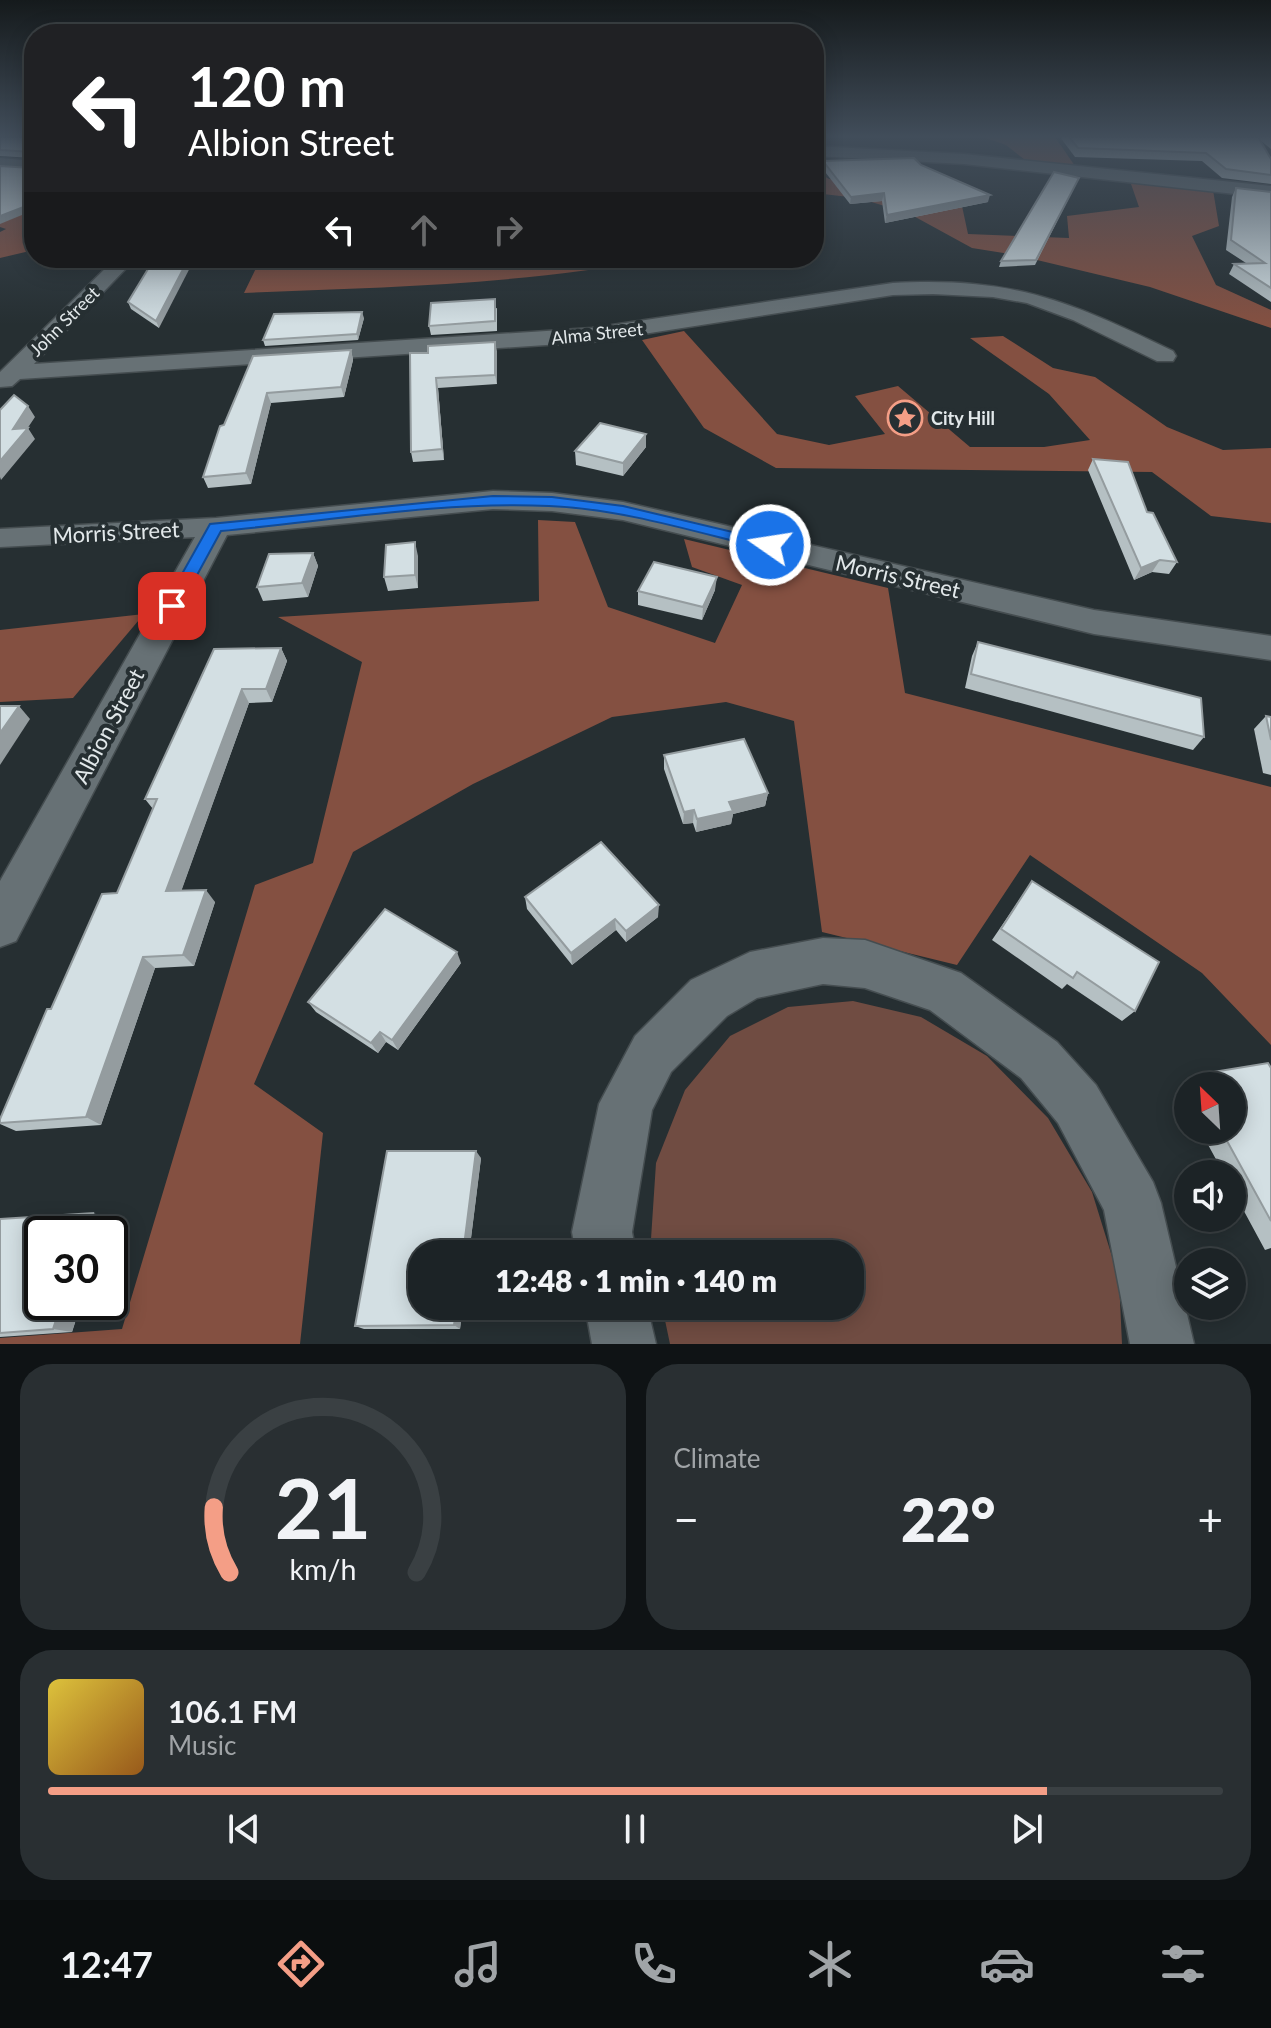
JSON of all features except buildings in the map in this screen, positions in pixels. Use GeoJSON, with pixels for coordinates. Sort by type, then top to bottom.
{"type":"FeatureCollection","features":[{"type":"Feature","properties":{"kind":"street","name":"John Street"},"geometry":{"type":"LineString","coordinates":[[7,378],[117,268]]}},
{"type":"Feature","properties":{"kind":"street","name":"Alma Street"},"geometry":{"type":"LineString","coordinates":[[7,378],[592,335],[893,289],[942,286],[999,291],[1049,303],[1165,356]]}},
{"type":"Feature","properties":{"kind":"street","name":"Morris Street"},"geometry":{"type":"LineString","coordinates":[[0,538],[216,527],[493,500],[552,502],[623,511],[1094,622],[1271,648]]}},
{"type":"Feature","properties":{"kind":"street","name":"Albion Street"},"geometry":{"type":"LineString","coordinates":[[0,925],[216,527]]}},
{"type":"Feature","properties":{"kind":"street"},"geometry":{"type":"LineString","coordinates":[[603,1240],[602,1232],[626,1104],[653,1054],[709,998],[750,976],[823,961],[865,964],[944,990],[1039,1060],[1077,1104],[1132,1203],[1162,1344]]}},
{"type":"Feature","properties":{"kind":"street"},"geometry":{"type":"LineString","coordinates":[[619,1320],[624,1344]]}},
{"type":"Feature","properties":{"kind":"shaded area"},"geometry":{"type":"Polygon","coordinates":[[[864,200],[944,200],[962,206],[968,234],[1069,238],[1067,216],[1139,207],[1136,200],[1215,200],[1219,226],[1192,236],[1216,285],[1271,310],[1271,328],[1150,287],[1016,255],[972,248],[908,213],[864,200]]]}},
{"type":"Feature","properties":{"kind":"shaded area"},"geometry":{"type":"Polygon","coordinates":[[[24,206],[24,252],[0,258],[0,232],[6,229],[0,227],[0,207],[24,206]]]}},
{"type":"Feature","properties":{"kind":"shaded area"},"geometry":{"type":"Polygon","coordinates":[[[256,268],[602,268],[505,279],[244,293],[256,268]]]}},
{"type":"Feature","properties":{"kind":"shaded area"},"geometry":{"type":"Polygon","coordinates":[[[684,331],[777,434],[829,445],[885,434],[855,396],[898,386],[970,447],[1044,447],[1090,440],[1049,394],[970,338],[1003,336],[1053,368],[1095,377],[1167,427],[1223,450],[1271,448],[1271,523],[1211,516],[1152,472],[776,468],[704,428],[642,340],[684,331]]]}},
{"type":"Feature","properties":{"kind":"shaded area"},"geometry":{"type":"Polygon","coordinates":[[[538,520],[575,522],[608,607],[715,643],[742,585],[692,567],[684,539],[888,588],[905,693],[1271,787],[1271,1045],[1202,973],[1030,855],[957,965],[822,932],[794,721],[726,702],[612,717],[473,784],[353,852],[254,1084],[323,1133],[300,1344],[0,1344],[0,1338],[122,1329],[125,1320],[128,1320],[128,1309],[255,885],[313,863],[362,662],[278,617],[539,601],[538,520]]]}},
{"type":"Feature","properties":{"kind":"shaded area"},"geometry":{"type":"Polygon","coordinates":[[[144,614],[73,698],[0,702],[0,630],[144,614]]]}},
{"type":"Feature","properties":{"kind":"shaded area"},"geometry":{"type":"Polygon","coordinates":[[[853,1001],[921,1017],[987,1056],[1048,1118],[1092,1192],[1119,1279],[1122,1344],[670,1344],[665,1320],[864,1320],[864,1240],[651,1240],[656,1163],[685,1090],[730,1036],[788,1007],[853,1001]]]}},
{"type":"Feature","properties":{"kind":"place","name":"City Hill"},"geometry":{"type":"Point","coordinates":[905,418]}},
{"type":"Feature","properties":{"kind":"route"},"geometry":{"type":"LineString","coordinates":[[172,606],[216,527],[493,500],[552,502],[623,511],[770,545]]}}]}
